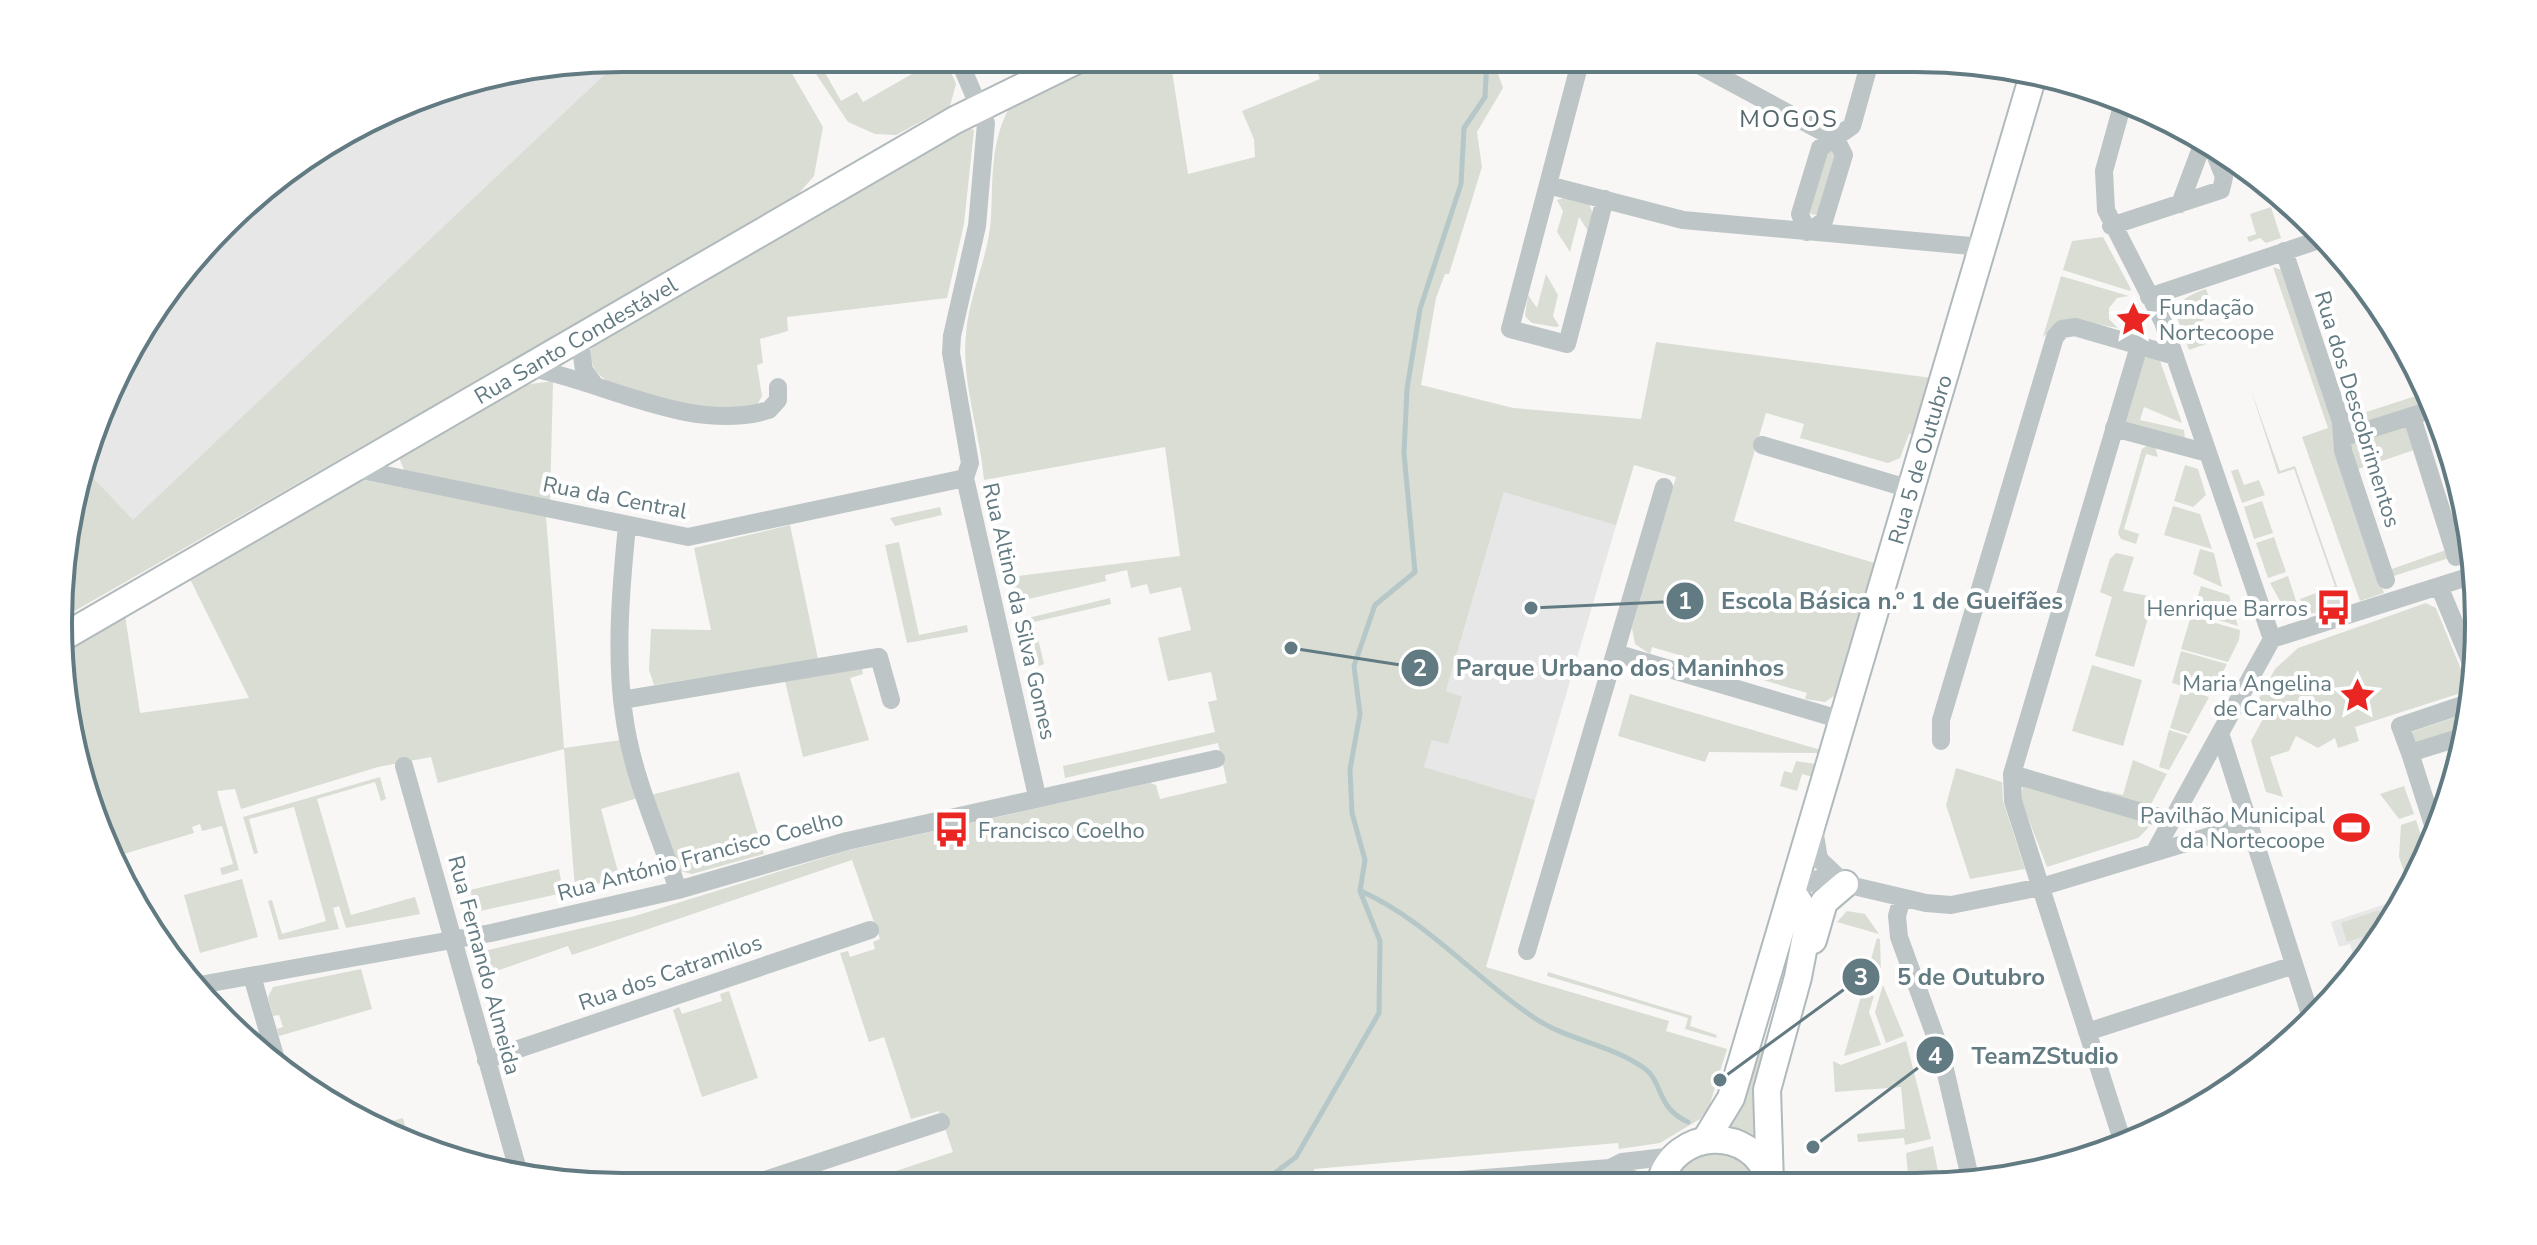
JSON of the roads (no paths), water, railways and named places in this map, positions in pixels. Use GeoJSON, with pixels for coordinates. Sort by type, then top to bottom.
{"type":"FeatureCollection","features":[{"type":"Feature","properties":{"kind":"main road","name":"Rua Santo Condestável"},"geometry":{"type":"LineString","coordinates":[[72,631],[981,106],[1052,72]]}},
{"type":"Feature","properties":{"kind":"main road","name":"Rua 5 de Outubro"},"geometry":{"type":"LineString","coordinates":[[1706,1139],[1731,1098],[2030,85]]}},
{"type":"Feature","properties":{"kind":"main road"},"geometry":{"type":"LineString","coordinates":[[1770,1173],[1767,1090],[1798,977],[1824,902],[1841,880]]}},
{"type":"Feature","properties":{"kind":"main road"},"geometry":{"type":"LineString","coordinates":[[1792,892],[1806,913],[1808,925],[1798,977]]}},
{"type":"Feature","properties":{"kind":"main road"},"geometry":{"type":"LineString","coordinates":[[1665,1173],[1674,1156],[1689,1145],[1706,1139],[1728,1140],[1748,1149],[1767,1173]]}},
{"type":"Feature","properties":{"kind":"street"},"geometry":{"type":"LineString","coordinates":[[965,72],[981,106]]}},
{"type":"Feature","properties":{"kind":"street"},"geometry":{"type":"LineString","coordinates":[[1577,72],[1510,329],[1567,344],[1605,199]]}},
{"type":"Feature","properties":{"kind":"street"},"geometry":{"type":"LineString","coordinates":[[1712,72],[1836,139],[1844,155],[1824,221],[1807,232]]}},
{"type":"Feature","properties":{"kind":"street"},"geometry":{"type":"LineString","coordinates":[[1836,139],[1852,126],[1867,72]]}},
{"type":"Feature","properties":{"kind":"street","name":"Rua Altino da Silva Gomes"},"geometry":{"type":"LineString","coordinates":[[981,106],[986,123],[977,226],[951,345],[970,463],[965,478],[1037,796]]}},
{"type":"Feature","properties":{"kind":"street"},"geometry":{"type":"LineString","coordinates":[[2120,112],[2104,171],[2104,197],[2111,226],[2163,322],[2272,639]]}},
{"type":"Feature","properties":{"kind":"street"},"geometry":{"type":"LineString","coordinates":[[2180,204],[2199,152]]}},
{"type":"Feature","properties":{"kind":"street"},"geometry":{"type":"LineString","coordinates":[[2111,226],[2223,188],[2224,177],[2219,164]]}},
{"type":"Feature","properties":{"kind":"street"},"geometry":{"type":"LineString","coordinates":[[1548,185],[1683,220],[1982,247]]}},
{"type":"Feature","properties":{"kind":"street"},"geometry":{"type":"LineString","coordinates":[[2149,297],[2312,242]]}},
{"type":"Feature","properties":{"kind":"street","name":"Rua dos Descobrimentos"},"geometry":{"type":"LineString","coordinates":[[2284,251],[2341,422],[2343,451],[2386,580]]}},
{"type":"Feature","properties":{"kind":"street"},"geometry":{"type":"LineString","coordinates":[[1941,741],[1941,720],[2055,337],[2062,329],[2075,327],[2175,356]]}},
{"type":"Feature","properties":{"kind":"street"},"geometry":{"type":"LineString","coordinates":[[579,336],[584,370],[594,384]]}},
{"type":"Feature","properties":{"kind":"street"},"geometry":{"type":"LineString","coordinates":[[2120,1133],[2013,801],[2012,774],[2139,346]]}},
{"type":"Feature","properties":{"kind":"street"},"geometry":{"type":"LineString","coordinates":[[526,367],[594,384],[651,405],[716,414],[769,410],[778,400],[778,387]]}},
{"type":"Feature","properties":{"kind":"street"},"geometry":{"type":"LineString","coordinates":[[2342,438],[2423,413]]}},
{"type":"Feature","properties":{"kind":"street"},"geometry":{"type":"LineString","coordinates":[[2412,417],[2456,557]]}},
{"type":"Feature","properties":{"kind":"street"},"geometry":{"type":"LineString","coordinates":[[2114,428],[2208,453]]}},
{"type":"Feature","properties":{"kind":"street"},"geometry":{"type":"LineString","coordinates":[[1762,445],[1910,489]]}},
{"type":"Feature","properties":{"kind":"street","name":"Rua da Central"},"geometry":{"type":"LineString","coordinates":[[351,468],[688,537],[965,478]]}},
{"type":"Feature","properties":{"kind":"street"},"geometry":{"type":"LineString","coordinates":[[1527,951],[1664,487]]}},
{"type":"Feature","properties":{"kind":"street"},"geometry":{"type":"LineString","coordinates":[[627,526],[622,604],[622,700],[644,796],[678,890]]}},
{"type":"Feature","properties":{"kind":"street"},"geometry":{"type":"LineString","coordinates":[[2155,851],[2272,639],[2463,578]]}},
{"type":"Feature","properties":{"kind":"street"},"geometry":{"type":"LineString","coordinates":[[2439,586],[2464,647]]}},
{"type":"Feature","properties":{"kind":"street"},"geometry":{"type":"LineString","coordinates":[[1615,653],[1842,720]]}},
{"type":"Feature","properties":{"kind":"street"},"geometry":{"type":"LineString","coordinates":[[622,700],[879,657],[891,700]]}},
{"type":"Feature","properties":{"kind":"street"},"geometry":{"type":"LineString","coordinates":[[2430,815],[2400,726],[2458,706]]}},
{"type":"Feature","properties":{"kind":"street"},"geometry":{"type":"LineString","coordinates":[[2220,733],[2308,1008]]}},
{"type":"Feature","properties":{"kind":"street"},"geometry":{"type":"LineString","coordinates":[[2410,753],[2452,740]]}},
{"type":"Feature","properties":{"kind":"street","name":"Rua António Francisco Coelho"},"geometry":{"type":"LineString","coordinates":[[208,984],[454,941],[678,890],[847,841],[1037,796],[1216,759]]}},
{"type":"Feature","properties":{"kind":"street","name":"Rua Fernando Almeida"},"geometry":{"type":"LineString","coordinates":[[404,766],[516,1162]]}},
{"type":"Feature","properties":{"kind":"street"},"geometry":{"type":"LineString","coordinates":[[2012,774],[2172,821]]}},
{"type":"Feature","properties":{"kind":"street"},"geometry":{"type":"LineString","coordinates":[[1813,821],[1817,854],[1841,880]]}},
{"type":"Feature","properties":{"kind":"street"},"geometry":{"type":"LineString","coordinates":[[1792,892],[1820,878],[1841,880],[1902,898],[1961,904],[2041,887],[2249,824]]}},
{"type":"Feature","properties":{"kind":"street"},"geometry":{"type":"LineString","coordinates":[[1902,898],[1897,916],[1899,937],[1941,1052],[1968,1170]]}},
{"type":"Feature","properties":{"kind":"street","name":"Rua dos Catramilos"},"geometry":{"type":"LineString","coordinates":[[486,1060],[870,930]]}},
{"type":"Feature","properties":{"kind":"street"},"geometry":{"type":"LineString","coordinates":[[2087,1032],[2294,965]]}},
{"type":"Feature","properties":{"kind":"street"},"geometry":{"type":"LineString","coordinates":[[252,976],[272,1046]]}},
{"type":"Feature","properties":{"kind":"street"},"geometry":{"type":"LineString","coordinates":[[786,1173],[941,1122]]}},
{"type":"Feature","properties":{"kind":"street"},"geometry":{"type":"LineString","coordinates":[[1547,1173],[1610,1168],[1622,1162],[1674,1156]]}},
{"type":"Feature","properties":{"kind":"street"},"geometry":{"type":"LineString","coordinates":[[1610,1168],[1620,1173]]}},
{"type":"Feature","properties":{"kind":"waterway"},"geometry":{"type":"LineString","coordinates":[[1275,1173],[1296,1157],[1379,1013],[1380,941],[1360,891],[1365,860],[1352,813],[1350,769],[1360,714],[1354,666],[1375,605],[1415,572],[1404,453],[1407,389],[1420,309],[1461,184],[1464,128],[1485,97],[1486,72]]}},
{"type":"Feature","properties":{"kind":"waterway"},"geometry":{"type":"LineString","coordinates":[[1361,891],[1385,903],[1429,934],[1533,1017],[1644,1068],[1670,1109],[1688,1122]]}},
{"type":"Feature","properties":{"kind":"place","name":"Fundação Nortecoope"},"geometry":{"type":"Point","coordinates":[2133,320]}},
{"type":"Feature","properties":{"kind":"place","name":"Escola Básica n.º 1 de Gueifães"},"geometry":{"type":"Point","coordinates":[1531,608]}},
{"type":"Feature","properties":{"kind":"place","name":"Henrique Barros"},"geometry":{"type":"Point","coordinates":[2334,608]}},
{"type":"Feature","properties":{"kind":"place","name":"Parque Urbano dos Maninhos"},"geometry":{"type":"Point","coordinates":[1291,648]}},
{"type":"Feature","properties":{"kind":"place","name":"Maria Angelina de Carvalho"},"geometry":{"type":"Point","coordinates":[2358,696]}},
{"type":"Feature","properties":{"kind":"place","name":"Pavilhão Municipal da Nortecoope"},"geometry":{"type":"Point","coordinates":[2351,828]}},
{"type":"Feature","properties":{"kind":"place","name":"Francisco Coelho"},"geometry":{"type":"Point","coordinates":[952,830]}},
{"type":"Feature","properties":{"kind":"place","name":"5 de Outubro"},"geometry":{"type":"Point","coordinates":[1720,1080]}},
{"type":"Feature","properties":{"kind":"place","name":"TeamZStudio"},"geometry":{"type":"Point","coordinates":[1813,1147]}},
{"type":"Feature","properties":{"kind":"district","name":"MOGOS"},"geometry":{"type":"Point","coordinates":[1789,119]}}]}
